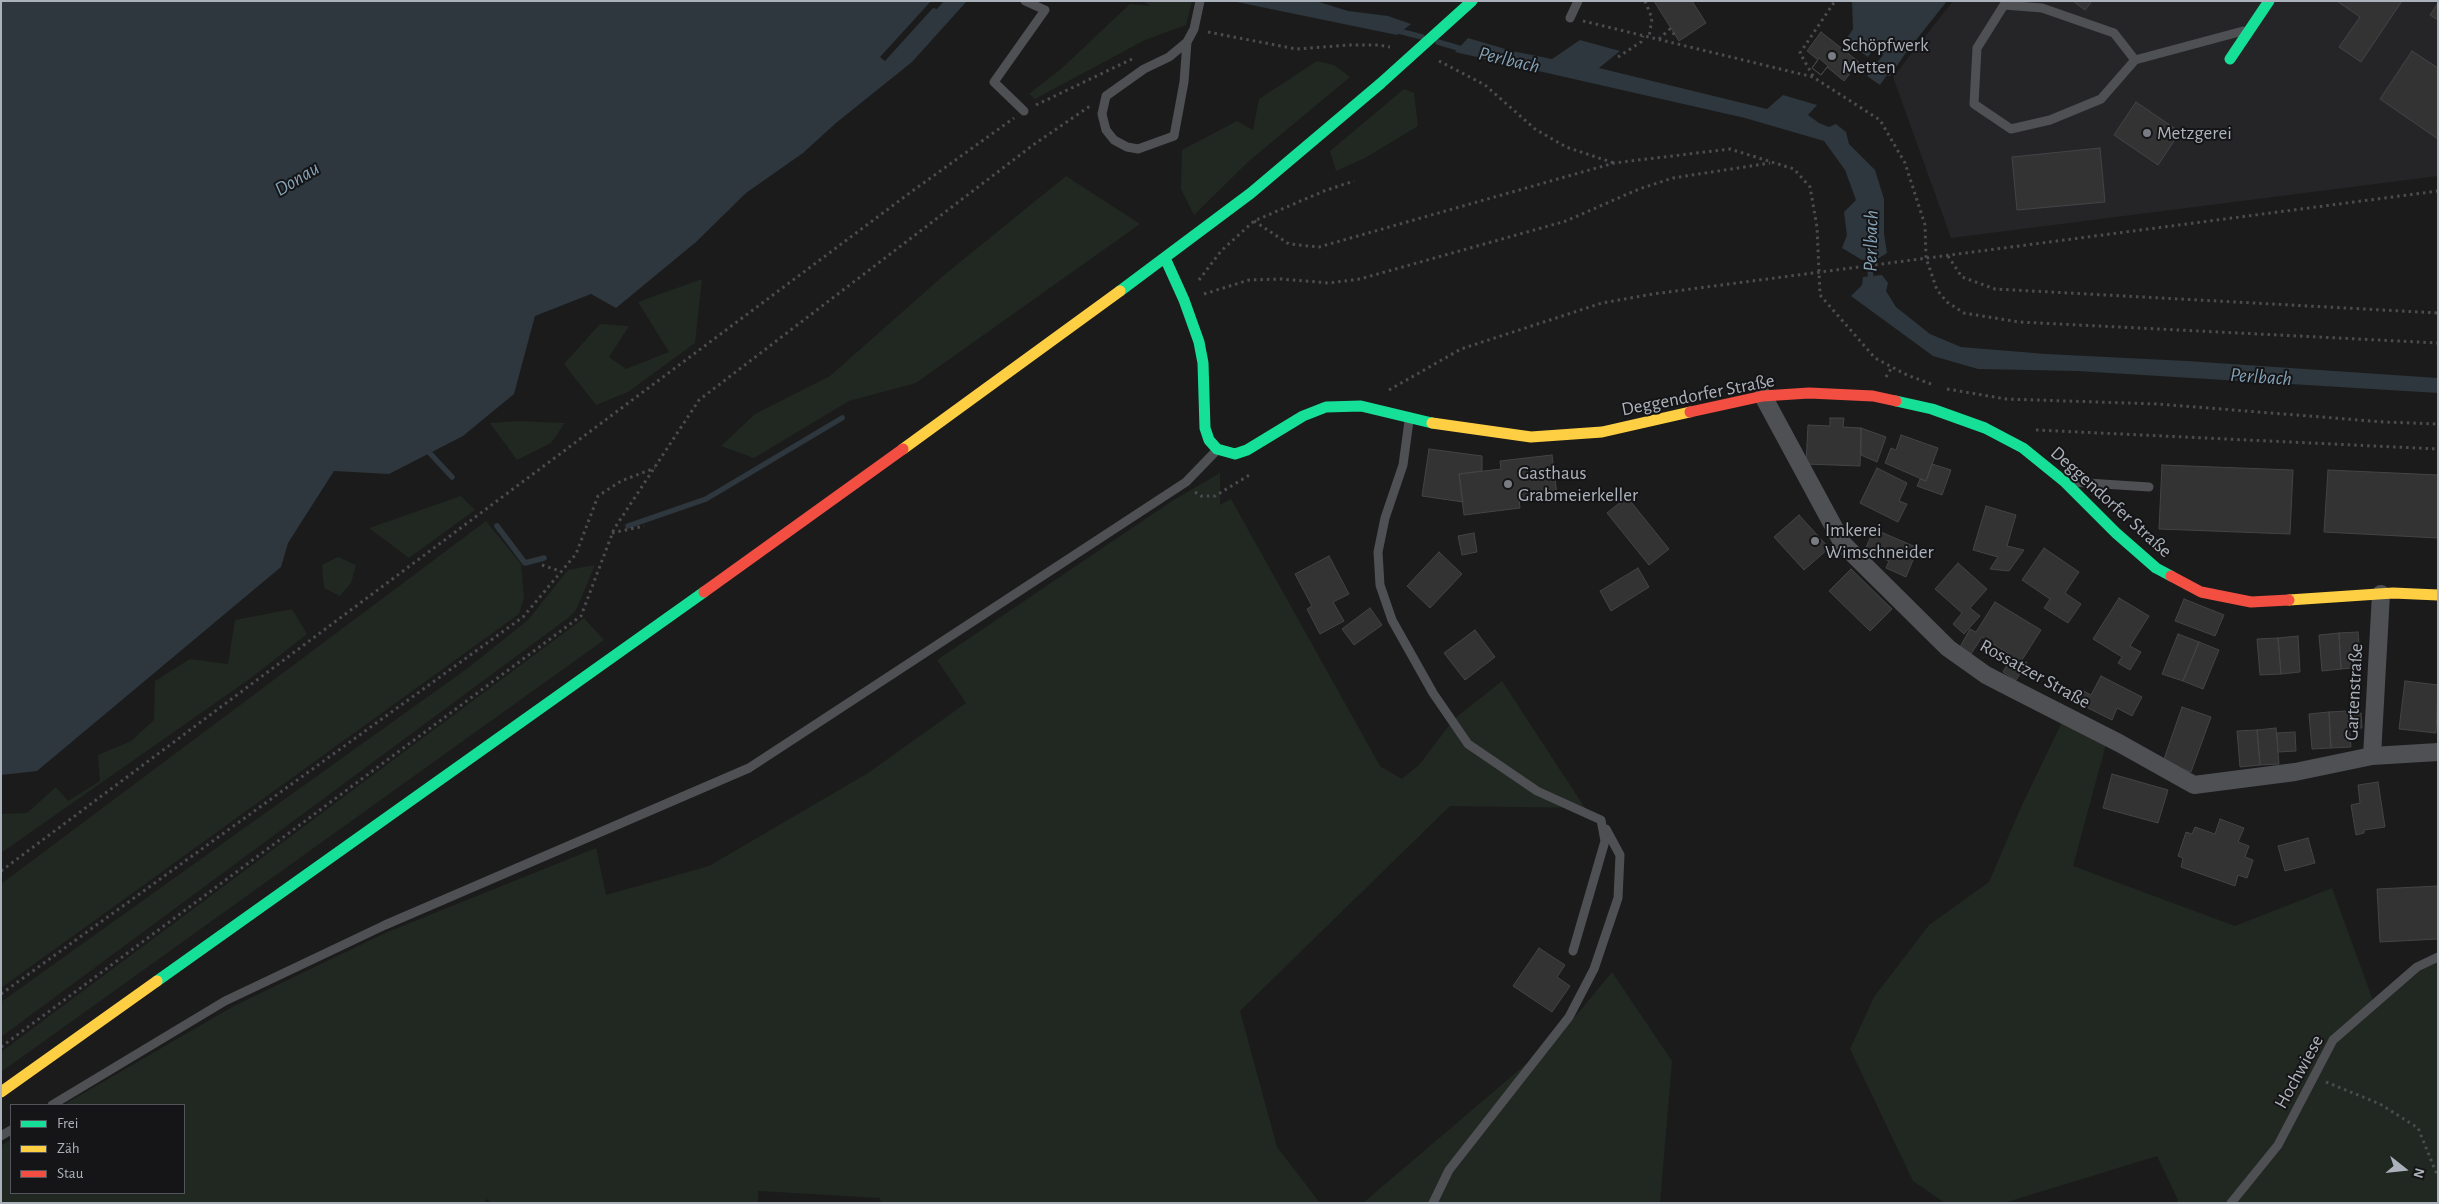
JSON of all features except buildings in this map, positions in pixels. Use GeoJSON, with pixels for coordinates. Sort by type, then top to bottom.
{"type":"FeatureCollection","features":[{"type":"Feature","properties":{"kind":"main road"},"geometry":{"type":"LineString","coordinates":[[1,1092],[545,703],[753,557],[1164,258],[1251,193],[1380,84],[1472,1]]}},
{"type":"Feature","properties":{"kind":"main road"},"geometry":{"type":"LineString","coordinates":[[2230,59],[2269,1]]}},
{"type":"Feature","properties":{"kind":"main road"},"geometry":{"type":"LineString","coordinates":[[1164,258],[1184,300],[1199,342],[1203,364],[1205,428],[1209,440],[1217,449]]}},
{"type":"Feature","properties":{"kind":"main road","name":"Deggendorfer Straße"},"geometry":{"type":"LineString","coordinates":[[1217,449],[1235,454],[1247,450],[1303,416],[1326,407],[1361,406],[1410,418],[1531,436],[1548,436],[1602,432],[1763,396],[1809,393],[1873,396],[1932,409],[1985,428],[2023,448],[2065,482],[2116,533],[2156,568],[2201,592],[2251,602],[2381,594],[2438,595]]}},
{"type":"Feature","properties":{"kind":"street","name":"Rossatzer Straße"},"geometry":{"type":"LineString","coordinates":[[1763,396],[1843,544],[1948,648],[1986,675],[2119,743],[2194,785],[2295,772],[2372,756]]}},
{"type":"Feature","properties":{"kind":"street","name":"Gartenstraße"},"geometry":{"type":"LineString","coordinates":[[2381,594],[2372,756],[2438,752]]}},
{"type":"Feature","properties":{"kind":"lane"},"geometry":{"type":"LineString","coordinates":[[1024,111],[994,82],[1045,10],[1025,1]]}},
{"type":"Feature","properties":{"kind":"lane"},"geometry":{"type":"LineString","coordinates":[[1187,42],[1184,82],[1174,136],[1138,149],[1127,147],[1114,140],[1106,130],[1102,114],[1106,96],[1131,78],[1169,57],[1187,42],[1194,29],[1200,1]]}},
{"type":"Feature","properties":{"kind":"lane"},"geometry":{"type":"LineString","coordinates":[[1570,18],[1578,1]]}},
{"type":"Feature","properties":{"kind":"lane"},"geometry":{"type":"LineString","coordinates":[[2135,60],[2114,33],[2042,8],[2004,5],[1976,48],[1974,104],[2011,130],[2050,120],[2101,99],[2135,60],[2251,28]]}},
{"type":"Feature","properties":{"kind":"lane"},"geometry":{"type":"LineString","coordinates":[[1410,418],[1403,464],[1385,518],[1378,552],[1380,585],[1392,620],[1433,693],[1468,744],[1537,791],[1601,820],[1620,855],[1618,898],[1594,969],[1569,1017],[1449,1170],[1433,1203]]}},
{"type":"Feature","properties":{"kind":"lane"},"geometry":{"type":"LineString","coordinates":[[54,1104],[225,1001],[385,925],[749,768],[1186,482],[1217,449]]}},
{"type":"Feature","properties":{"kind":"lane"},"geometry":{"type":"LineString","coordinates":[[2065,482],[2149,487]]}},
{"type":"Feature","properties":{"kind":"lane"},"geometry":{"type":"LineString","coordinates":[[1573,951],[1605,841],[1601,820]]}},
{"type":"Feature","properties":{"kind":"lane","name":"Hochwiese"},"geometry":{"type":"LineString","coordinates":[[2231,1203],[2278,1145],[2333,1040],[2417,967],[2438,957]]}},
{"type":"Feature","properties":{"kind":"path"},"geometry":{"type":"LineString","coordinates":[[1645,1],[1652,18],[1649,37]]}},
{"type":"Feature","properties":{"kind":"path"},"geometry":{"type":"LineString","coordinates":[[1813,77],[1800,53],[1835,1]]}},
{"type":"Feature","properties":{"kind":"path"},"geometry":{"type":"LineString","coordinates":[[1570,18],[1813,77],[1880,120],[1904,163],[1910,180],[1925,225],[1926,258],[1937,290],[1947,302],[1964,313],[2019,322],[2438,343]]}},
{"type":"Feature","properties":{"kind":"path"},"geometry":{"type":"LineString","coordinates":[[1194,29],[1296,49],[1379,45],[1397,49]]}},
{"type":"Feature","properties":{"kind":"path"},"geometry":{"type":"LineString","coordinates":[[1658,39],[1670,29],[1676,37]]}},
{"type":"Feature","properties":{"kind":"path"},"geometry":{"type":"LineString","coordinates":[[1618,57],[1641,42],[1643,36]]}},
{"type":"Feature","properties":{"kind":"path"},"geometry":{"type":"LineString","coordinates":[[1,871],[888,208],[1024,111],[1105,70],[1138,57]]}},
{"type":"Feature","properties":{"kind":"path"},"geometry":{"type":"LineString","coordinates":[[1432,58],[1449,64],[1485,86],[1535,129],[1566,147],[1614,163]]}},
{"type":"Feature","properties":{"kind":"path"},"geometry":{"type":"LineString","coordinates":[[1,1047],[581,616],[612,534],[699,400],[1033,145],[1094,103]]}},
{"type":"Feature","properties":{"kind":"path"},"geometry":{"type":"LineString","coordinates":[[1254,221],[1289,244],[1319,247],[1614,163],[1730,149],[1794,170],[1810,186],[1817,228],[1820,296],[1875,358],[1907,375],[1932,385]]}},
{"type":"Feature","properties":{"kind":"path"},"geometry":{"type":"LineString","coordinates":[[1184,300],[1249,280],[1281,278],[1329,283],[1360,279],[1566,221],[1639,189],[1672,178],[1773,163]]}},
{"type":"Feature","properties":{"kind":"path"},"geometry":{"type":"LineString","coordinates":[[1184,300],[1220,251],[1254,221],[1324,191],[1354,181]]}},
{"type":"Feature","properties":{"kind":"path"},"geometry":{"type":"LineString","coordinates":[[1361,406],[1461,349],[1602,303],[1653,294],[1820,274],[1926,258],[2438,191]]}},
{"type":"Feature","properties":{"kind":"path"},"geometry":{"type":"LineString","coordinates":[[1948,256],[1962,277],[1995,289],[2438,313]]}},
{"type":"Feature","properties":{"kind":"path"},"geometry":{"type":"LineString","coordinates":[[1941,388],[2006,399],[2158,404],[2384,422],[2438,424]]}},
{"type":"Feature","properties":{"kind":"path"},"geometry":{"type":"LineString","coordinates":[[2033,430],[2438,448]]}},
{"type":"Feature","properties":{"kind":"path"},"geometry":{"type":"LineString","coordinates":[[1,994],[486,646],[523,617],[576,554],[598,496],[621,481],[655,468]]}},
{"type":"Feature","properties":{"kind":"path"},"geometry":{"type":"LineString","coordinates":[[612,534],[644,526]]}},
{"type":"Feature","properties":{"kind":"path"},"geometry":{"type":"LineString","coordinates":[[542,565],[560,571]]}},
{"type":"Feature","properties":{"kind":"path"},"geometry":{"type":"LineString","coordinates":[[2314,1077],[2380,1104],[2418,1128],[2438,1177]]}},
{"type":"Feature","properties":{"kind":"shaded area"},"geometry":{"type":"Polygon","coordinates":[[[1143,1],[1192,1],[1186,25],[1145,40],[1035,99],[1029,94],[1062,68],[1130,4],[1150,6],[1143,1]]]}},
{"type":"Feature","properties":{"kind":"shaded area"},"geometry":{"type":"Polygon","coordinates":[[[1953,1],[2438,1],[2438,176],[1951,238],[1893,77],[1953,1]]]}},
{"type":"Feature","properties":{"kind":"shaded area"},"geometry":{"type":"Polygon","coordinates":[[[1317,61],[1334,65],[1350,77],[1249,161],[1194,215],[1181,189],[1182,150],[1237,121],[1253,130],[1259,99],[1317,61]]]}},
{"type":"Feature","properties":{"kind":"shaded area"},"geometry":{"type":"Polygon","coordinates":[[[1404,89],[1414,93],[1418,126],[1365,158],[1336,171],[1330,151],[1404,89]]]}},
{"type":"Feature","properties":{"kind":"shaded area"},"geometry":{"type":"Polygon","coordinates":[[[1066,176],[1140,224],[916,383],[849,401],[754,458],[721,446],[755,414],[830,376],[943,276],[1066,176]]]}},
{"type":"Feature","properties":{"kind":"shaded area"},"geometry":{"type":"Polygon","coordinates":[[[702,279],[695,343],[628,392],[596,405],[564,364],[600,324],[629,326],[609,357],[626,369],[669,352],[638,302],[702,279]]]}},
{"type":"Feature","properties":{"kind":"shaded area"},"geometry":{"type":"Polygon","coordinates":[[[520,421],[565,423],[551,443],[517,460],[490,423],[520,421]]]}},
{"type":"Feature","properties":{"kind":"shaded area"},"geometry":{"type":"Polygon","coordinates":[[[1220,473],[1220,505],[1231,499],[1380,766],[1402,779],[1419,765],[1454,719],[1502,681],[1585,808],[1450,806],[1240,1011],[1277,1147],[1320,1203],[881,1203],[880,1198],[758,1191],[758,1203],[492,1203],[487,1199],[483,1203],[1,1203],[1,1146],[10,1140],[10,1194],[185,1194],[185,1104],[65,1104],[234,1006],[385,933],[596,848],[606,895],[709,866],[868,773],[966,703],[937,660],[1172,501],[1220,473]]]}},
{"type":"Feature","properties":{"kind":"shaded area"},"geometry":{"type":"Polygon","coordinates":[[[461,496],[475,510],[409,558],[369,528],[461,496]]]}},
{"type":"Feature","properties":{"kind":"shaded area"},"geometry":{"type":"Polygon","coordinates":[[[486,521],[521,564],[524,598],[519,614],[1,988],[1,884],[486,521]]]}},
{"type":"Feature","properties":{"kind":"shaded area"},"geometry":{"type":"Polygon","coordinates":[[[338,557],[356,565],[351,583],[340,596],[324,588],[322,565],[338,557]]]}},
{"type":"Feature","properties":{"kind":"shaded area"},"geometry":{"type":"Polygon","coordinates":[[[595,565],[576,610],[568,618],[1,1037],[1,1002],[468,668],[528,620],[568,570],[595,565]]]}},
{"type":"Feature","properties":{"kind":"shaded area"},"geometry":{"type":"Polygon","coordinates":[[[292,609],[307,634],[251,678],[1,853],[1,814],[27,813],[56,787],[68,801],[100,781],[98,755],[131,741],[154,720],[155,681],[190,659],[228,664],[235,620],[292,609]]]}},
{"type":"Feature","properties":{"kind":"shaded area"},"geometry":{"type":"Polygon","coordinates":[[[584,618],[604,640],[1,1072],[1,1052],[584,618]]]}},
{"type":"Feature","properties":{"kind":"shaded area"},"geometry":{"type":"Polygon","coordinates":[[[2065,716],[2108,737],[2073,866],[2235,926],[2332,888],[2374,1003],[2438,957],[2438,1203],[2176,1203],[2178,1200],[2157,1156],[2004,1203],[1945,1203],[1913,1181],[1850,1049],[1874,997],[1929,925],[1989,882],[2021,807],[2065,716]]]}},
{"type":"Feature","properties":{"kind":"shaded area"},"geometry":{"type":"Polygon","coordinates":[[[1612,972],[1672,1061],[1660,1203],[1363,1203],[1560,1035],[1612,972]]]}},
{"type":"Feature","properties":{"kind":"water","name":"Donau"},"geometry":{"type":"Polygon","coordinates":[[[1,1],[967,1],[912,62],[836,123],[803,153],[746,193],[696,242],[616,308],[591,294],[535,316],[514,394],[463,436],[389,474],[334,471],[288,543],[281,567],[37,771],[1,775],[1,1]]]}},
{"type":"Feature","properties":{"kind":"water"},"geometry":{"type":"Polygon","coordinates":[[[1232,1],[1316,1],[1348,11],[1388,16],[1411,24],[1397,35],[1232,1]]]}},
{"type":"Feature","properties":{"kind":"water"},"geometry":{"type":"Polygon","coordinates":[[[1852,1],[1947,1],[1890,76],[1887,75],[1880,85],[1867,76],[1883,55],[1882,49],[1875,47],[1868,57],[1845,41],[1853,29],[1852,1]]]}},
{"type":"Feature","properties":{"kind":"water"},"geometry":{"type":"Polygon","coordinates":[[[1468,38],[1512,51],[1552,59],[1580,40],[1620,51],[1599,68],[1767,109],[1783,95],[1817,105],[1808,115],[1829,127],[1836,124],[1846,132],[1849,144],[1875,170],[1884,199],[1884,234],[1887,253],[1879,258],[1862,260],[1842,248],[1847,235],[1844,212],[1856,200],[1845,170],[1824,141],[1745,118],[1455,52],[1468,38]]]}},
{"type":"Feature","properties":{"kind":"water"},"geometry":{"type":"Polygon","coordinates":[[[1882,275],[1888,283],[1886,291],[1896,307],[1930,334],[1961,347],[2438,378],[2438,393],[2077,371],[1978,369],[1933,356],[1851,296],[1862,285],[1863,277],[1882,275]]]}},
{"type":"Feature","properties":{"kind":"pier"},"geometry":{"type":"Polygon","coordinates":[[[931,1],[944,1],[937,9],[933,8],[885,61],[880,57],[931,1]]]}},
{"type":"Feature","properties":{"kind":"waterway","name":"Perlbach"},"geometry":{"type":"LineString","coordinates":[[1395,30],[1422,37]]}},
{"type":"Feature","properties":{"kind":"waterway","name":"Perlbach"},"geometry":{"type":"LineString","coordinates":[[1438,42],[1465,50]]}},
{"type":"Feature","properties":{"kind":"waterway","name":"Perlbach"},"geometry":{"type":"LineString","coordinates":[[1869,252],[1871,283]]}},
{"type":"Feature","properties":{"kind":"waterway"},"geometry":{"type":"LineString","coordinates":[[628,526],[706,499],[842,418]]}},
{"type":"Feature","properties":{"kind":"waterway"},"geometry":{"type":"LineString","coordinates":[[426,449],[452,477]]}},
{"type":"Feature","properties":{"kind":"waterway"},"geometry":{"type":"LineString","coordinates":[[497,526],[525,563],[544,558]]}},
{"type":"Feature","properties":{"kind":"traffic: fast"},"geometry":{"type":"LineString","coordinates":[[1380,84],[1472,1]]}},
{"type":"Feature","properties":{"kind":"traffic: fast"},"geometry":{"type":"LineString","coordinates":[[2230,59],[2269,1]]}},
{"type":"Feature","properties":{"kind":"traffic: fast"},"geometry":{"type":"LineString","coordinates":[[1120,291],[1251,193],[1380,84]]}},
{"type":"Feature","properties":{"kind":"traffic: fast"},"geometry":{"type":"LineString","coordinates":[[1165,258],[1184,300],[1199,342],[1203,363],[1205,428],[1209,440],[1217,449],[1235,454],[1247,450],[1303,416],[1326,407],[1361,406],[1432,423]]}},
{"type":"Feature","properties":{"kind":"traffic: fast"},"geometry":{"type":"LineString","coordinates":[[1896,401],[1932,409],[1985,428],[2023,448],[2065,482],[2116,533],[2156,568],[2171,576]]}},
{"type":"Feature","properties":{"kind":"traffic: fast"},"geometry":{"type":"LineString","coordinates":[[157,981],[704,592]]}},
{"type":"Feature","properties":{"kind":"traffic: slow"},"geometry":{"type":"LineString","coordinates":[[903,449],[1120,291]]}},
{"type":"Feature","properties":{"kind":"traffic: slow"},"geometry":{"type":"LineString","coordinates":[[1432,423],[1531,437],[1602,432],[1690,412]]}},
{"type":"Feature","properties":{"kind":"traffic: slow"},"geometry":{"type":"LineString","coordinates":[[2289,600],[2393,593],[2438,595]]}},
{"type":"Feature","properties":{"kind":"traffic: slow"},"geometry":{"type":"LineString","coordinates":[[1,1092],[157,981]]}},
{"type":"Feature","properties":{"kind":"traffic: jam"},"geometry":{"type":"LineString","coordinates":[[1690,412],[1763,396],[1809,393],[1873,396],[1896,401]]}},
{"type":"Feature","properties":{"kind":"traffic: jam"},"geometry":{"type":"LineString","coordinates":[[704,592],[903,449]]}},
{"type":"Feature","properties":{"kind":"traffic: jam"},"geometry":{"type":"LineString","coordinates":[[2171,576],[2201,592],[2251,602],[2289,600]]}},
{"type":"Feature","properties":{"kind":"place","name":"Schöpfwerk Metten"},"geometry":{"type":"Point","coordinates":[1832,56]}},
{"type":"Feature","properties":{"kind":"place","name":"Metzgerei"},"geometry":{"type":"Point","coordinates":[2147,133]}},
{"type":"Feature","properties":{"kind":"place","name":"Gasthaus Grabmeierkeller"},"geometry":{"type":"Point","coordinates":[1508,484]}},
{"type":"Feature","properties":{"kind":"place","name":"Imkerei Wimschneider"},"geometry":{"type":"Point","coordinates":[1815,541]}}]}
